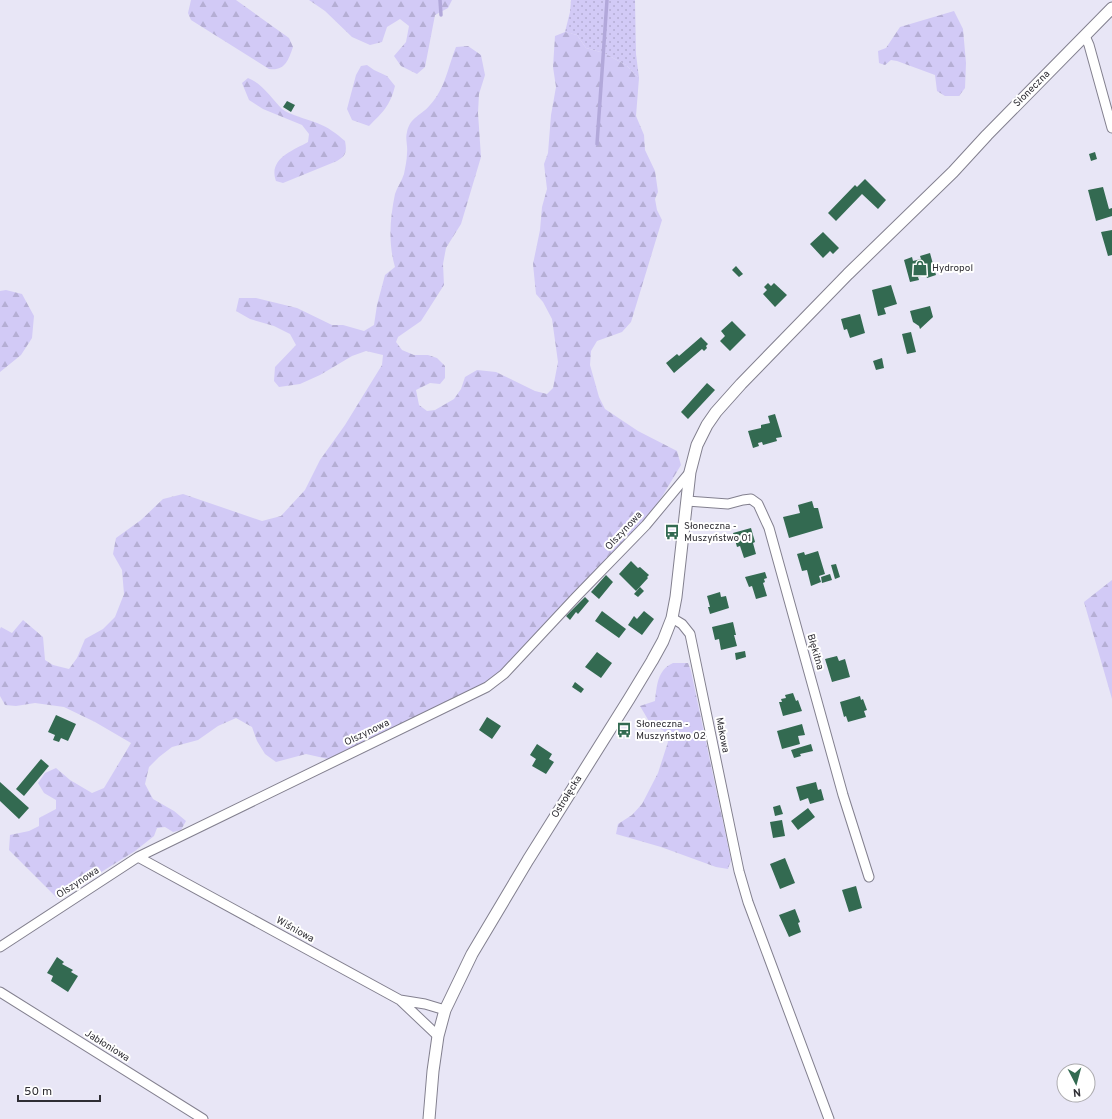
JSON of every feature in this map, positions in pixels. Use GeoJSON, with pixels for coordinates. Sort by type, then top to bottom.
{"type":"FeatureCollection","features":[{"type":"Feature","properties":{"kind":"street","name":"Słoneczna"},"geometry":{"type":"LineString","coordinates":[[690,472],[697,445],[702,435],[716,412],[741,384],[848,274],[953,172],[987,135],[1112,8]]}},
{"type":"Feature","properties":{"kind":"street"},"geometry":{"type":"LineString","coordinates":[[1085,36],[1089,45],[1112,128]]}},
{"type":"Feature","properties":{"kind":"street","name":"Ostrołęcka"},"geometry":{"type":"LineString","coordinates":[[429,1119],[438,1036],[445,1010],[472,954],[663,641],[672,618],[679,574],[690,472]]}},
{"type":"Feature","properties":{"kind":"street","name":"Olszynowa"},"geometry":{"type":"LineString","coordinates":[[0,947],[138,857],[474,694],[494,682],[504,674],[646,525],[690,472]]}},
{"type":"Feature","properties":{"kind":"street","name":"Błękitna"},"geometry":{"type":"LineString","coordinates":[[687,502],[728,504],[743,500],[751,500],[758,504],[769,528],[843,795],[869,877]]}},
{"type":"Feature","properties":{"kind":"street","name":"Makowa"},"geometry":{"type":"LineString","coordinates":[[672,618],[682,624],[690,634],[737,864],[748,902],[829,1119]]}},
{"type":"Feature","properties":{"kind":"street","name":"Wiśniowa"},"geometry":{"type":"LineString","coordinates":[[138,857],[400,1000],[425,1004],[445,1010]]}},
{"type":"Feature","properties":{"kind":"street","name":"Jabłoniowa"},"geometry":{"type":"LineString","coordinates":[[0,992],[203,1119]]}},
{"type":"Feature","properties":{"kind":"street"},"geometry":{"type":"LineString","coordinates":[[400,1000],[438,1036]]}},
{"type":"Feature","properties":{"kind":"green space"},"geometry":{"type":"Polygon","coordinates":[[[191,0],[236,0],[289,38],[293,47],[287,61],[282,67],[269,69],[191,20],[188,13],[191,0]]]}},
{"type":"Feature","properties":{"kind":"green space"},"geometry":{"type":"Polygon","coordinates":[[[309,0],[452,0],[448,8],[435,15],[425,67],[417,74],[401,66],[394,56],[406,42],[409,26],[400,19],[387,27],[382,42],[370,45],[352,37],[325,11],[309,0]]]}},
{"type":"Feature","properties":{"kind":"green space"},"geometry":{"type":"Polygon","coordinates":[[[571,0],[635,0],[636,54],[639,78],[626,65],[604,53],[586,48],[577,35],[565,32],[570,12],[571,0]]]}},
{"type":"Feature","properties":{"kind":"green space"},"geometry":{"type":"Polygon","coordinates":[[[954,11],[963,29],[966,63],[965,88],[959,96],[945,96],[937,91],[935,75],[897,61],[891,60],[885,65],[879,63],[878,51],[886,48],[900,27],[954,11]]]}},
{"type":"Feature","properties":{"kind":"green space"},"geometry":{"type":"Polygon","coordinates":[[[565,32],[577,35],[586,48],[604,53],[626,65],[639,78],[636,116],[644,135],[645,150],[655,171],[658,192],[655,199],[657,210],[662,220],[631,322],[622,332],[597,341],[591,351],[590,365],[599,397],[605,409],[638,431],[677,451],[681,465],[643,524],[572,594],[502,671],[486,683],[344,754],[328,759],[306,754],[276,762],[265,754],[257,741],[252,727],[236,718],[218,726],[198,740],[172,747],[149,767],[145,784],[153,799],[174,811],[186,821],[181,830],[173,832],[165,827],[157,828],[154,836],[135,851],[58,899],[9,850],[10,835],[29,831],[39,826],[39,818],[56,809],[56,800],[44,793],[38,783],[45,773],[56,768],[70,780],[92,793],[104,788],[131,743],[95,722],[64,707],[35,703],[16,706],[5,705],[0,696],[1,627],[12,633],[23,620],[43,637],[45,660],[53,665],[69,669],[77,658],[85,639],[103,629],[115,617],[124,594],[122,570],[113,554],[116,538],[141,520],[163,499],[183,494],[262,521],[281,516],[305,490],[320,460],[345,425],[382,365],[383,355],[366,351],[352,356],[320,375],[300,384],[279,387],[274,381],[275,367],[296,345],[290,334],[274,326],[250,319],[236,311],[239,298],[256,298],[297,308],[332,325],[343,325],[364,331],[374,325],[377,305],[385,275],[395,267],[391,249],[391,221],[395,194],[403,177],[406,164],[407,132],[413,120],[435,99],[446,78],[456,47],[468,46],[481,55],[485,75],[479,94],[478,113],[481,157],[461,224],[446,248],[443,264],[444,285],[421,321],[398,337],[396,342],[402,350],[414,355],[428,355],[437,358],[445,366],[445,378],[440,384],[430,383],[416,390],[419,405],[427,411],[435,410],[454,399],[461,389],[465,377],[477,370],[496,372],[535,391],[547,394],[553,388],[558,362],[552,319],[543,302],[536,294],[533,264],[540,230],[542,207],[547,189],[544,164],[548,153],[551,115],[556,87],[553,67],[555,36],[565,32]]]}},
{"type":"Feature","properties":{"kind":"green space"},"geometry":{"type":"Polygon","coordinates":[[[367,65],[387,76],[395,86],[391,99],[378,117],[369,126],[352,120],[347,109],[356,75],[361,66],[367,65]]]}},
{"type":"Feature","properties":{"kind":"green space"},"geometry":{"type":"Polygon","coordinates":[[[248,78],[258,84],[285,111],[321,125],[339,136],[345,141],[346,151],[344,155],[337,161],[283,183],[276,181],[274,173],[278,161],[289,152],[308,142],[309,134],[302,125],[263,109],[249,100],[242,83],[248,78]]]}},
{"type":"Feature","properties":{"kind":"green space"},"geometry":{"type":"Polygon","coordinates":[[[6,290],[22,294],[34,316],[32,338],[21,355],[0,372],[0,291],[6,290]]]}},
{"type":"Feature","properties":{"kind":"green space"},"geometry":{"type":"Polygon","coordinates":[[[1112,580],[1112,699],[1084,602],[1112,580]]]}},
{"type":"Feature","properties":{"kind":"green space"},"geometry":{"type":"Polygon","coordinates":[[[673,663],[688,663],[691,671],[731,860],[728,869],[716,867],[661,847],[616,834],[618,824],[632,815],[642,804],[658,773],[668,742],[664,731],[650,723],[640,706],[655,701],[657,684],[661,674],[673,663]]]}},
{"type":"Feature","properties":{"kind":"building"},"geometry":{"type":"Polygon","coordinates":[[[287,101],[295,105],[291,112],[283,107],[287,101]]]}},
{"type":"Feature","properties":{"kind":"building"},"geometry":{"type":"Polygon","coordinates":[[[1095,152],[1097,159],[1091,161],[1089,154],[1095,152]]]}},
{"type":"Feature","properties":{"kind":"building"},"geometry":{"type":"Polygon","coordinates":[[[865,179],[886,200],[878,209],[862,194],[836,221],[828,213],[855,185],[857,187],[865,179]]]}},
{"type":"Feature","properties":{"kind":"building"},"geometry":{"type":"Polygon","coordinates":[[[1103,187],[1109,209],[1112,208],[1112,216],[1096,221],[1088,190],[1103,187]]]}},
{"type":"Feature","properties":{"kind":"building"},"geometry":{"type":"Polygon","coordinates":[[[1112,230],[1112,255],[1108,256],[1101,232],[1112,230]]]}},
{"type":"Feature","properties":{"kind":"building"},"geometry":{"type":"Polygon","coordinates":[[[823,232],[839,248],[833,254],[830,251],[823,258],[810,244],[823,232]]]}},
{"type":"Feature","properties":{"kind":"building","name":"Hydropol"},"geometry":{"type":"Polygon","coordinates":[[[930,253],[936,275],[927,278],[926,275],[918,277],[919,280],[910,282],[904,260],[912,257],[913,261],[921,259],[920,256],[930,253]]]}},
{"type":"Feature","properties":{"kind":"building"},"geometry":{"type":"Polygon","coordinates":[[[736,266],[743,274],[739,277],[732,270],[736,266]]]}},
{"type":"Feature","properties":{"kind":"building"},"geometry":{"type":"Polygon","coordinates":[[[768,283],[771,286],[774,283],[787,295],[775,307],[763,294],[767,290],[764,287],[768,283]]]}},
{"type":"Feature","properties":{"kind":"building"},"geometry":{"type":"Polygon","coordinates":[[[891,285],[897,304],[884,308],[886,314],[878,316],[872,290],[891,285]]]}},
{"type":"Feature","properties":{"kind":"building"},"geometry":{"type":"Polygon","coordinates":[[[930,306],[933,317],[920,329],[919,326],[913,322],[910,311],[930,306]]]}},
{"type":"Feature","properties":{"kind":"building"},"geometry":{"type":"Polygon","coordinates":[[[860,314],[865,333],[850,338],[847,329],[844,330],[841,319],[860,314]]]}},
{"type":"Feature","properties":{"kind":"building"},"geometry":{"type":"Polygon","coordinates":[[[732,321],[746,335],[730,351],[720,341],[725,336],[721,331],[732,321]]]}},
{"type":"Feature","properties":{"kind":"building"},"geometry":{"type":"Polygon","coordinates":[[[911,332],[916,352],[907,354],[902,334],[911,332]]]}},
{"type":"Feature","properties":{"kind":"building"},"geometry":{"type":"Polygon","coordinates":[[[701,337],[708,344],[706,346],[707,348],[704,351],[702,349],[674,373],[666,363],[677,354],[679,356],[701,337]]]}},
{"type":"Feature","properties":{"kind":"building"},"geometry":{"type":"Polygon","coordinates":[[[882,358],[884,368],[876,370],[873,361],[882,358]]]}},
{"type":"Feature","properties":{"kind":"building"},"geometry":{"type":"Polygon","coordinates":[[[707,383],[715,390],[688,419],[681,412],[707,383]]]}},
{"type":"Feature","properties":{"kind":"building"},"geometry":{"type":"Polygon","coordinates":[[[775,414],[782,437],[776,438],[777,441],[763,445],[762,442],[758,443],[759,446],[753,448],[748,431],[761,428],[761,425],[770,423],[768,416],[775,414]]]}},
{"type":"Feature","properties":{"kind":"building"},"geometry":{"type":"Polygon","coordinates":[[[812,501],[814,508],[818,508],[823,528],[789,538],[783,517],[800,513],[798,505],[812,501]]]}},
{"type":"Feature","properties":{"kind":"building"},"geometry":{"type":"Polygon","coordinates":[[[751,528],[755,542],[753,543],[756,554],[744,558],[740,546],[737,547],[733,533],[751,528]]]}},
{"type":"Feature","properties":{"kind":"building"},"geometry":{"type":"Polygon","coordinates":[[[818,551],[825,574],[819,576],[821,582],[811,586],[807,570],[802,571],[797,554],[804,552],[805,555],[818,551]]]}},
{"type":"Feature","properties":{"kind":"building"},"geometry":{"type":"Polygon","coordinates":[[[631,561],[638,568],[640,567],[649,575],[636,591],[619,574],[631,561]]]}},
{"type":"Feature","properties":{"kind":"building"},"geometry":{"type":"Polygon","coordinates":[[[836,564],[840,577],[835,579],[831,565],[836,564]]]}},
{"type":"Feature","properties":{"kind":"building"},"geometry":{"type":"Polygon","coordinates":[[[765,572],[767,578],[764,579],[765,582],[763,583],[767,596],[756,599],[752,586],[749,587],[745,577],[765,572]]]}},
{"type":"Feature","properties":{"kind":"building"},"geometry":{"type":"Polygon","coordinates":[[[830,574],[832,580],[822,583],[821,577],[830,574]]]}},
{"type":"Feature","properties":{"kind":"building"},"geometry":{"type":"Polygon","coordinates":[[[606,575],[613,582],[599,599],[591,592],[606,575]]]}},
{"type":"Feature","properties":{"kind":"building"},"geometry":{"type":"Polygon","coordinates":[[[640,587],[644,591],[638,597],[634,594],[640,587]]]}},
{"type":"Feature","properties":{"kind":"building"},"geometry":{"type":"Polygon","coordinates":[[[720,592],[721,597],[726,596],[729,608],[710,614],[707,596],[720,592]]]}},
{"type":"Feature","properties":{"kind":"building"},"geometry":{"type":"Polygon","coordinates":[[[585,597],[589,601],[578,614],[576,612],[570,620],[566,616],[585,597]]]}},
{"type":"Feature","properties":{"kind":"building"},"geometry":{"type":"Polygon","coordinates":[[[602,611],[626,629],[619,638],[595,621],[602,611]]]}},
{"type":"Feature","properties":{"kind":"building"},"geometry":{"type":"Polygon","coordinates":[[[644,611],[654,619],[642,635],[628,625],[634,616],[637,619],[644,611]]]}},
{"type":"Feature","properties":{"kind":"building"},"geometry":{"type":"Polygon","coordinates":[[[733,622],[737,646],[721,650],[719,639],[715,640],[712,627],[733,622]]]}},
{"type":"Feature","properties":{"kind":"building"},"geometry":{"type":"Polygon","coordinates":[[[745,651],[746,657],[736,660],[735,653],[745,651]]]}},
{"type":"Feature","properties":{"kind":"building"},"geometry":{"type":"Polygon","coordinates":[[[597,652],[612,663],[601,678],[585,667],[597,652]]]}},
{"type":"Feature","properties":{"kind":"building"},"geometry":{"type":"Polygon","coordinates":[[[837,656],[839,661],[845,659],[850,677],[832,682],[825,659],[837,656]]]}},
{"type":"Feature","properties":{"kind":"building"},"geometry":{"type":"Polygon","coordinates":[[[575,682],[584,689],[581,693],[572,687],[575,682]]]}},
{"type":"Feature","properties":{"kind":"building"},"geometry":{"type":"Polygon","coordinates":[[[793,693],[796,701],[798,700],[802,711],[783,716],[779,702],[782,702],[781,699],[786,698],[785,695],[793,693]]]}},
{"type":"Feature","properties":{"kind":"building"},"geometry":{"type":"Polygon","coordinates":[[[860,696],[861,700],[863,699],[867,710],[864,711],[866,717],[848,722],[846,716],[844,717],[840,702],[860,696]]]}},
{"type":"Feature","properties":{"kind":"building"},"geometry":{"type":"Polygon","coordinates":[[[56,715],[76,724],[68,741],[61,738],[59,742],[53,740],[55,735],[48,732],[56,715]]]}},
{"type":"Feature","properties":{"kind":"building"},"geometry":{"type":"Polygon","coordinates":[[[487,717],[501,726],[492,739],[479,730],[487,717]]]}},
{"type":"Feature","properties":{"kind":"building"},"geometry":{"type":"Polygon","coordinates":[[[802,724],[805,735],[798,736],[800,744],[782,749],[777,731],[802,724]]]}},
{"type":"Feature","properties":{"kind":"building"},"geometry":{"type":"Polygon","coordinates":[[[537,744],[552,754],[549,759],[554,762],[546,774],[532,766],[536,759],[530,755],[537,744]]]}},
{"type":"Feature","properties":{"kind":"building"},"geometry":{"type":"Polygon","coordinates":[[[811,744],[813,751],[800,754],[801,756],[794,758],[791,750],[811,744]]]}},
{"type":"Feature","properties":{"kind":"building"},"geometry":{"type":"Polygon","coordinates":[[[41,759],[49,766],[24,796],[16,789],[41,759]]]}},
{"type":"Feature","properties":{"kind":"building"},"geometry":{"type":"Polygon","coordinates":[[[0,782],[29,808],[19,819],[0,801],[0,782]]]}},
{"type":"Feature","properties":{"kind":"building"},"geometry":{"type":"Polygon","coordinates":[[[816,782],[818,790],[821,789],[824,800],[810,804],[808,798],[800,801],[796,787],[816,782]]]}},
{"type":"Feature","properties":{"kind":"building"},"geometry":{"type":"Polygon","coordinates":[[[780,805],[783,814],[775,816],[773,807],[780,805]]]}},
{"type":"Feature","properties":{"kind":"building"},"geometry":{"type":"Polygon","coordinates":[[[808,808],[815,817],[798,830],[791,821],[808,808]]]}},
{"type":"Feature","properties":{"kind":"building"},"geometry":{"type":"Polygon","coordinates":[[[782,820],[785,836],[773,838],[770,822],[782,820]]]}},
{"type":"Feature","properties":{"kind":"building"},"geometry":{"type":"Polygon","coordinates":[[[785,858],[795,883],[780,889],[770,864],[785,858]]]}},
{"type":"Feature","properties":{"kind":"building"},"geometry":{"type":"Polygon","coordinates":[[[856,886],[862,908],[849,912],[842,890],[856,886]]]}},
{"type":"Feature","properties":{"kind":"building"},"geometry":{"type":"Polygon","coordinates":[[[795,909],[800,922],[798,923],[801,932],[789,937],[779,915],[795,909]]]}},
{"type":"Feature","properties":{"kind":"building"},"geometry":{"type":"Polygon","coordinates":[[[57,957],[64,962],[62,964],[73,970],[71,972],[78,976],[68,992],[51,981],[53,976],[47,973],[57,957]]]}},
{"type":"Feature","properties":{"kind":"waterway"},"geometry":{"type":"LineString","coordinates":[[440,0],[441,15]]}},
{"type":"Feature","properties":{"kind":"waterway"},"geometry":{"type":"LineString","coordinates":[[597,144],[607,0]]}},
{"type":"Feature","properties":{"kind":"place","name":"Hydropol"},"geometry":{"type":"Point","coordinates":[920,268]}},
{"type":"Feature","properties":{"kind":"place","name":"Słoneczna - Muszyństwo 01"},"geometry":{"type":"Point","coordinates":[672,532]}},
{"type":"Feature","properties":{"kind":"place","name":"Słoneczna - Muszyństwo 02"},"geometry":{"type":"Point","coordinates":[624,730]}}]}
